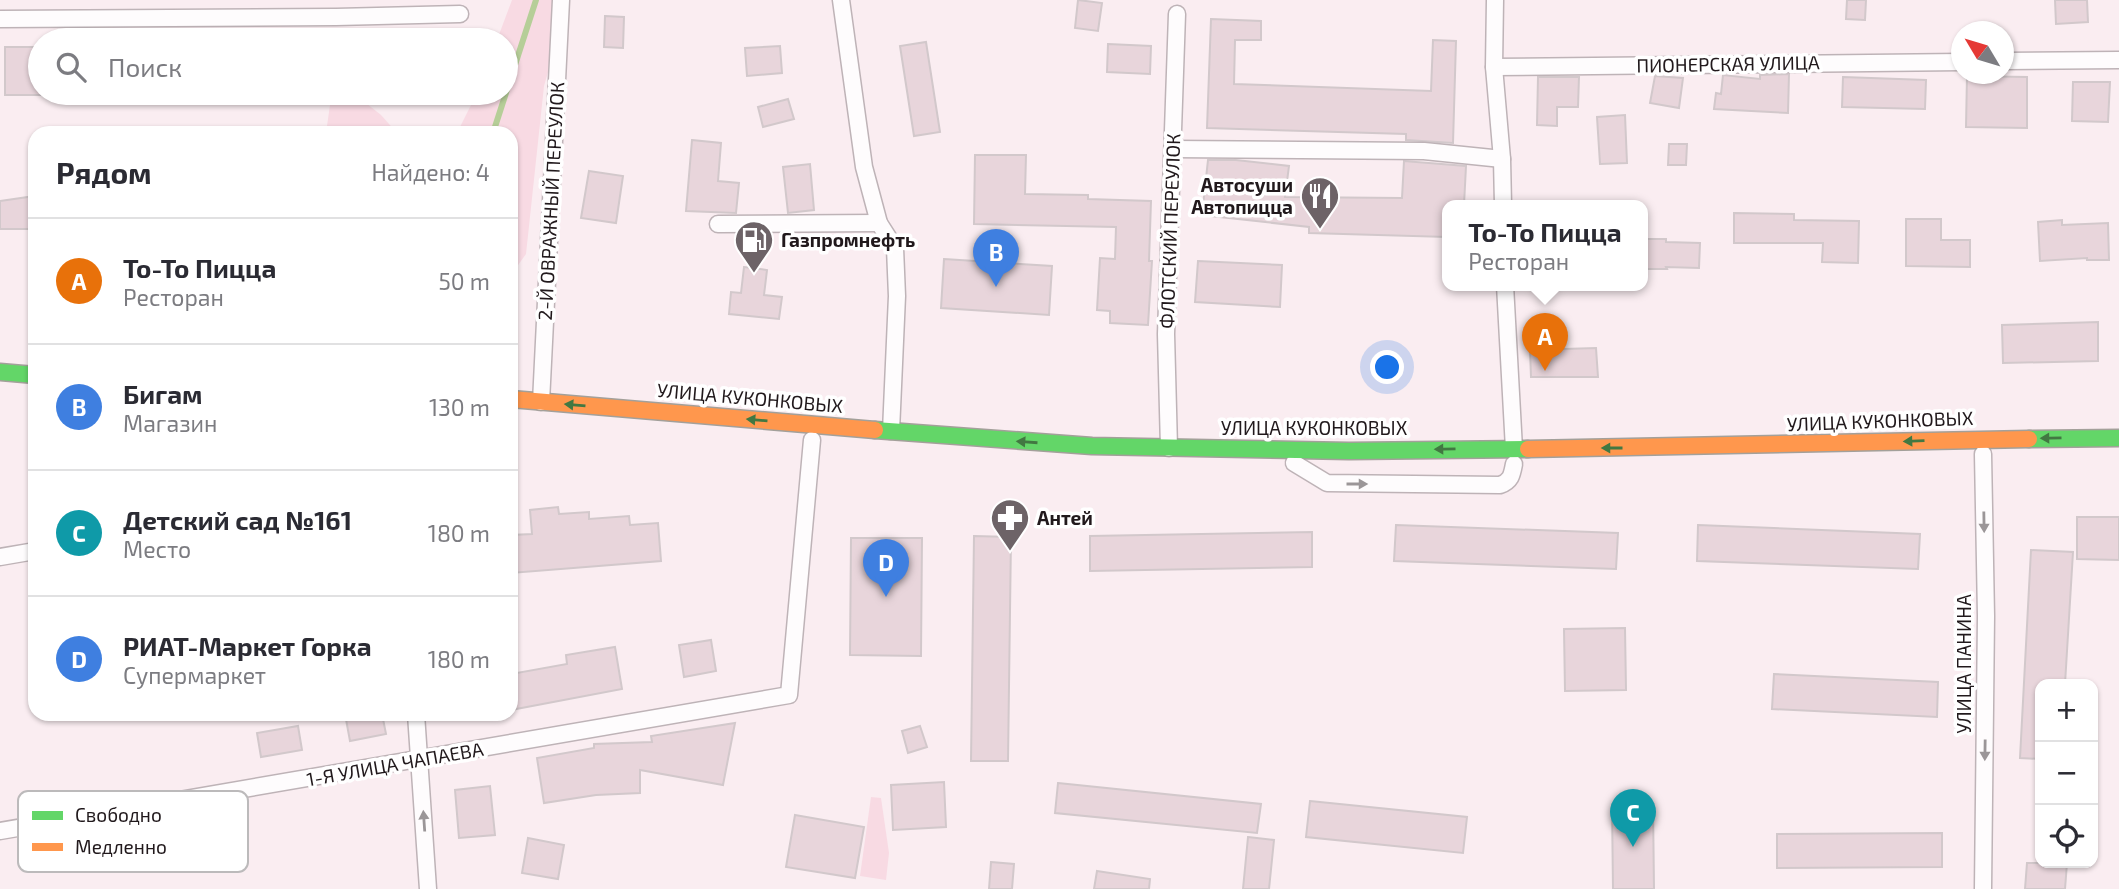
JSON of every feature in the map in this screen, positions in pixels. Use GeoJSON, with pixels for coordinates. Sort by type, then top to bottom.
{"type":"FeatureCollection","features":[{"type":"Feature","properties":{"kind":"main road"},"geometry":{"type":"LineString","coordinates":[[0,372],[28,374]]}},
{"type":"Feature","properties":{"kind":"main road","name":"УЛИЦА КУКОНКОВЫХ"},"geometry":{"type":"LineString","coordinates":[[518,400],[1086,446],[1514,456]]}},
{"type":"Feature","properties":{"kind":"main road","name":"УЛИЦА КУКОНКОВЫХ"},"geometry":{"type":"LineString","coordinates":[[716,433],[920,450]]}},
{"type":"Feature","properties":{"kind":"main road","name":"УЛИЦА КУКОНКОВЫХ"},"geometry":{"type":"LineString","coordinates":[[1982,446],[2119,438]]}},
{"type":"Feature","properties":{"kind":"main road","name":"УЛИЦА КУКОНКОВЫХ"},"geometry":{"type":"LineString","coordinates":[[974,454],[1294,463],[1514,456],[1680,447],[1982,446],[2119,453]]}},
{"type":"Feature","properties":{"kind":"street","name":"2-Й ОВРАЖНЫЙ ПЕРЕУЛОК"},"geometry":{"type":"LineString","coordinates":[[541,402],[561,0]]}},
{"type":"Feature","properties":{"kind":"street"},"geometry":{"type":"LineString","coordinates":[[841,0],[864,167],[879,223],[895,248],[897,296],[891,431]]}},
{"type":"Feature","properties":{"kind":"street"},"geometry":{"type":"LineString","coordinates":[[1495,0],[1494,67],[1503,159],[1503,200]]}},
{"type":"Feature","properties":{"kind":"street"},"geometry":{"type":"LineString","coordinates":[[0,19],[460,14]]}},
{"type":"Feature","properties":{"kind":"street","name":"ФЛОТСКИЙ ПЕРЕУЛОК"},"geometry":{"type":"LineString","coordinates":[[1169,449],[1166,334],[1177,14]]}},
{"type":"Feature","properties":{"kind":"street"},"geometry":{"type":"LineString","coordinates":[[2014,61],[2119,60]]}},
{"type":"Feature","properties":{"kind":"street","name":"ПИОНЕРСКАЯ УЛИЦА"},"geometry":{"type":"LineString","coordinates":[[1494,67],[1951,62]]}},
{"type":"Feature","properties":{"kind":"street"},"geometry":{"type":"LineString","coordinates":[[1173,149],[1424,151],[1503,159]]}},
{"type":"Feature","properties":{"kind":"street"},"geometry":{"type":"LineString","coordinates":[[718,224],[879,223]]}},
{"type":"Feature","properties":{"kind":"street"},"geometry":{"type":"LineString","coordinates":[[1505,291],[1514,456]]}},
{"type":"Feature","properties":{"kind":"street","name":"1-Я УЛИЦА ЧАПАЕВА"},"geometry":{"type":"LineString","coordinates":[[237,791],[789,695],[812,440]]}},
{"type":"Feature","properties":{"kind":"street","name":"УЛИЦА ПАНИНА"},"geometry":{"type":"LineString","coordinates":[[1982,446],[1986,616],[1983,889]]}},
{"type":"Feature","properties":{"kind":"street"},"geometry":{"type":"LineString","coordinates":[[0,557],[28,552]]}},
{"type":"Feature","properties":{"kind":"street"},"geometry":{"type":"LineString","coordinates":[[417,721],[428,889]]}},
{"type":"Feature","properties":{"kind":"street","name":"1-Я УЛИЦА ЧАПАЕВА"},"geometry":{"type":"LineString","coordinates":[[0,831],[18,828]]}},
{"type":"Feature","properties":{"kind":"shaded area"},"geometry":{"type":"Polygon","coordinates":[[[512,0],[569,0],[544,86],[526,254],[518,265],[518,126],[460,126],[471,105],[518,105],[518,28],[502,28],[512,0]]]}},
{"type":"Feature","properties":{"kind":"shaded area"},"geometry":{"type":"Polygon","coordinates":[[[330,105],[368,105],[391,126],[327,126],[330,105]]]}},
{"type":"Feature","properties":{"kind":"shaded area"},"geometry":{"type":"Polygon","coordinates":[[[871,797],[881,798],[889,853],[886,880],[860,876],[871,797]]]}},
{"type":"Feature","properties":{"kind":"building"},"geometry":{"type":"Polygon","coordinates":[[[1078,0],[1102,3],[1098,31],[1075,28],[1078,0]]]}},
{"type":"Feature","properties":{"kind":"building"},"geometry":{"type":"Polygon","coordinates":[[[1847,0],[1866,0],[1865,20],[1846,19],[1847,0]]]}},
{"type":"Feature","properties":{"kind":"building"},"geometry":{"type":"Polygon","coordinates":[[[2055,0],[2087,0],[2088,22],[2056,24],[2055,0]]]}},
{"type":"Feature","properties":{"kind":"building"},"geometry":{"type":"Polygon","coordinates":[[[605,16],[624,17],[623,48],[604,47],[605,16]]]}},
{"type":"Feature","properties":{"kind":"building"},"geometry":{"type":"Polygon","coordinates":[[[1211,19],[1261,21],[1261,40],[1235,40],[1234,84],[1431,91],[1433,40],[1456,41],[1453,143],[1406,140],[1406,134],[1207,128],[1211,19]]]}},
{"type":"Feature","properties":{"kind":"building"},"geometry":{"type":"Polygon","coordinates":[[[926,42],[940,132],[914,136],[900,46],[926,42]]]}},
{"type":"Feature","properties":{"kind":"building"},"geometry":{"type":"Polygon","coordinates":[[[1108,44],[1151,46],[1150,74],[1107,72],[1108,44]]]}},
{"type":"Feature","properties":{"kind":"building"},"geometry":{"type":"Polygon","coordinates":[[[780,46],[782,73],[747,76],[745,48],[780,46]]]}},
{"type":"Feature","properties":{"kind":"building"},"geometry":{"type":"Polygon","coordinates":[[[5,47],[28,47],[28,95],[5,95],[5,47]]]}},
{"type":"Feature","properties":{"kind":"building"},"geometry":{"type":"Polygon","coordinates":[[[1789,74],[1788,113],[1714,109],[1716,93],[1721,94],[1723,75],[1760,79],[1760,75],[1789,74]]]}},
{"type":"Feature","properties":{"kind":"building"},"geometry":{"type":"Polygon","coordinates":[[[1655,76],[1683,78],[1679,108],[1650,103],[1655,76]]]}},
{"type":"Feature","properties":{"kind":"building"},"geometry":{"type":"Polygon","coordinates":[[[1538,77],[1579,77],[1578,107],[1557,107],[1557,126],[1537,125],[1538,77]]]}},
{"type":"Feature","properties":{"kind":"building"},"geometry":{"type":"Polygon","coordinates":[[[1843,77],[1926,80],[1925,109],[1842,107],[1843,77]]]}},
{"type":"Feature","properties":{"kind":"building"},"geometry":{"type":"Polygon","coordinates":[[[2014,77],[2027,77],[2027,128],[1966,127],[1967,84],[2014,84],[2014,77]]]}},
{"type":"Feature","properties":{"kind":"building"},"geometry":{"type":"Polygon","coordinates":[[[2073,82],[2110,82],[2108,122],[2072,121],[2073,82]]]}},
{"type":"Feature","properties":{"kind":"building"},"geometry":{"type":"Polygon","coordinates":[[[788,99],[794,119],[763,127],[758,107],[788,99]]]}},
{"type":"Feature","properties":{"kind":"building"},"geometry":{"type":"Polygon","coordinates":[[[1625,115],[1627,163],[1600,164],[1597,117],[1625,115]]]}},
{"type":"Feature","properties":{"kind":"building"},"geometry":{"type":"Polygon","coordinates":[[[692,140],[721,143],[718,181],[739,183],[736,213],[686,211],[692,140]]]}},
{"type":"Feature","properties":{"kind":"building"},"geometry":{"type":"Polygon","coordinates":[[[1669,144],[1687,144],[1686,165],[1668,165],[1669,144]]]}},
{"type":"Feature","properties":{"kind":"building"},"geometry":{"type":"Polygon","coordinates":[[[975,155],[1026,155],[1025,194],[1088,195],[1088,199],[1151,201],[1149,261],[1152,261],[1148,325],[1110,323],[1110,311],[1097,310],[1100,258],[1115,259],[1116,227],[974,224],[975,155]]]}},
{"type":"Feature","properties":{"kind":"building"},"geometry":{"type":"Polygon","coordinates":[[[1208,160],[1289,166],[1285,197],[1402,198],[1404,161],[1466,166],[1464,200],[1442,200],[1442,237],[1309,233],[1309,227],[1202,215],[1208,160]]]}},
{"type":"Feature","properties":{"kind":"building"},"geometry":{"type":"Polygon","coordinates":[[[810,164],[814,210],[788,213],[783,167],[810,164]]]}},
{"type":"Feature","properties":{"kind":"building"},"geometry":{"type":"Polygon","coordinates":[[[589,171],[623,176],[616,223],[581,218],[589,171]]]}},
{"type":"Feature","properties":{"kind":"building"},"geometry":{"type":"Polygon","coordinates":[[[28,197],[28,229],[0,229],[0,201],[28,197]]]}},
{"type":"Feature","properties":{"kind":"building"},"geometry":{"type":"Polygon","coordinates":[[[1734,213],[1794,214],[1794,220],[1859,221],[1858,263],[1822,262],[1823,243],[1734,243],[1734,213]]]}},
{"type":"Feature","properties":{"kind":"building"},"geometry":{"type":"Polygon","coordinates":[[[1906,219],[1941,219],[1941,240],[1970,240],[1970,267],[1906,266],[1906,219]]]}},
{"type":"Feature","properties":{"kind":"building"},"geometry":{"type":"Polygon","coordinates":[[[2062,220],[2062,225],[2108,223],[2109,260],[2087,258],[2040,261],[2038,222],[2062,220]]]}},
{"type":"Feature","properties":{"kind":"building"},"geometry":{"type":"Polygon","coordinates":[[[1648,239],[1700,243],[1699,268],[1666,267],[1667,269],[1648,269],[1648,239]]]}},
{"type":"Feature","properties":{"kind":"building"},"geometry":{"type":"Polygon","coordinates":[[[944,259],[1052,266],[1049,315],[941,308],[944,259]]]}},
{"type":"Feature","properties":{"kind":"building"},"geometry":{"type":"Polygon","coordinates":[[[1198,261],[1282,265],[1280,307],[1195,302],[1198,261]]]}},
{"type":"Feature","properties":{"kind":"building"},"geometry":{"type":"Polygon","coordinates":[[[744,267],[767,270],[764,295],[782,297],[779,319],[729,314],[731,292],[741,293],[744,267]]]}},
{"type":"Feature","properties":{"kind":"building"},"geometry":{"type":"Polygon","coordinates":[[[2098,322],[2098,361],[2003,363],[2002,325],[2098,322]]]}},
{"type":"Feature","properties":{"kind":"building"},"geometry":{"type":"Polygon","coordinates":[[[1596,348],[1598,377],[1531,377],[1530,350],[1596,348]]]}},
{"type":"Feature","properties":{"kind":"building"},"geometry":{"type":"Polygon","coordinates":[[[558,507],[559,514],[589,512],[589,519],[629,516],[630,525],[658,523],[661,561],[518,572],[518,535],[532,534],[530,510],[558,507]]]}},
{"type":"Feature","properties":{"kind":"building"},"geometry":{"type":"Polygon","coordinates":[[[2077,517],[2119,517],[2119,560],[2077,559],[2077,517]]]}},
{"type":"Feature","properties":{"kind":"building"},"geometry":{"type":"Polygon","coordinates":[[[1396,525],[1618,533],[1616,569],[1394,561],[1396,525]]]}},
{"type":"Feature","properties":{"kind":"building"},"geometry":{"type":"Polygon","coordinates":[[[1698,525],[1920,534],[1918,569],[1697,561],[1698,525]]]}},
{"type":"Feature","properties":{"kind":"building"},"geometry":{"type":"Polygon","coordinates":[[[1312,532],[1312,567],[1090,571],[1090,536],[1312,532]]]}},
{"type":"Feature","properties":{"kind":"building"},"geometry":{"type":"Polygon","coordinates":[[[974,536],[1011,537],[1008,761],[971,761],[974,536]]]}},
{"type":"Feature","properties":{"kind":"building"},"geometry":{"type":"Polygon","coordinates":[[[851,538],[922,538],[921,656],[850,655],[851,538]]]}},
{"type":"Feature","properties":{"kind":"building"},"geometry":{"type":"Polygon","coordinates":[[[2031,550],[2073,552],[2065,679],[2035,679],[2035,759],[2020,758],[2031,550]]]}},
{"type":"Feature","properties":{"kind":"building"},"geometry":{"type":"Polygon","coordinates":[[[1625,628],[1626,690],[1565,691],[1564,629],[1625,628]]]}},
{"type":"Feature","properties":{"kind":"building"},"geometry":{"type":"Polygon","coordinates":[[[711,640],[716,671],[684,677],[679,645],[711,640]]]}},
{"type":"Feature","properties":{"kind":"building"},"geometry":{"type":"Polygon","coordinates":[[[615,647],[622,689],[518,709],[518,673],[567,664],[566,655],[615,647]]]}},
{"type":"Feature","properties":{"kind":"building"},"geometry":{"type":"Polygon","coordinates":[[[1774,674],[1938,682],[1937,717],[1772,709],[1774,674]]]}},
{"type":"Feature","properties":{"kind":"building"},"geometry":{"type":"Polygon","coordinates":[[[346,721],[383,721],[386,734],[350,741],[346,721]]]}},
{"type":"Feature","properties":{"kind":"building"},"geometry":{"type":"Polygon","coordinates":[[[735,723],[723,785],[640,770],[640,793],[596,795],[544,803],[537,758],[594,748],[594,744],[652,742],[651,736],[735,723]]]}},
{"type":"Feature","properties":{"kind":"building"},"geometry":{"type":"Polygon","coordinates":[[[298,726],[302,750],[261,757],[257,733],[298,726]]]}},
{"type":"Feature","properties":{"kind":"building"},"geometry":{"type":"Polygon","coordinates":[[[920,726],[927,747],[908,753],[902,731],[920,726]]]}},
{"type":"Feature","properties":{"kind":"building"},"geometry":{"type":"Polygon","coordinates":[[[944,782],[946,827],[893,830],[891,785],[944,782]]]}},
{"type":"Feature","properties":{"kind":"building"},"geometry":{"type":"Polygon","coordinates":[[[1058,783],[1261,804],[1257,833],[1055,813],[1058,783]]]}},
{"type":"Feature","properties":{"kind":"building"},"geometry":{"type":"Polygon","coordinates":[[[490,786],[495,835],[459,838],[455,790],[490,786]]]}},
{"type":"Feature","properties":{"kind":"building"},"geometry":{"type":"Polygon","coordinates":[[[1310,801],[1467,817],[1463,853],[1306,837],[1310,801]]]}},
{"type":"Feature","properties":{"kind":"building"},"geometry":{"type":"Polygon","coordinates":[[[1612,805],[1653,805],[1654,889],[1613,889],[1612,805]]]}},
{"type":"Feature","properties":{"kind":"building"},"geometry":{"type":"Polygon","coordinates":[[[795,815],[864,827],[855,878],[786,867],[795,815]]]}},
{"type":"Feature","properties":{"kind":"building"},"geometry":{"type":"Polygon","coordinates":[[[1942,833],[1942,867],[1777,868],[1777,834],[1942,833]]]}},
{"type":"Feature","properties":{"kind":"building"},"geometry":{"type":"Polygon","coordinates":[[[1248,837],[1274,840],[1269,889],[1243,889],[1248,837]]]}},
{"type":"Feature","properties":{"kind":"building"},"geometry":{"type":"Polygon","coordinates":[[[528,838],[564,845],[558,879],[522,873],[528,838]]]}},
{"type":"Feature","properties":{"kind":"building"},"geometry":{"type":"Polygon","coordinates":[[[991,862],[1014,864],[1012,889],[989,889],[991,862]]]}},
{"type":"Feature","properties":{"kind":"building"},"geometry":{"type":"Polygon","coordinates":[[[2027,863],[2035,863],[2035,868],[2067,868],[2065,889],[2025,889],[2027,863]]]}},
{"type":"Feature","properties":{"kind":"building"},"geometry":{"type":"Polygon","coordinates":[[[1097,871],[1150,879],[1149,889],[1094,889],[1097,871]]]}},
{"type":"Feature","properties":{"kind":"waterway"},"geometry":{"type":"LineString","coordinates":[[518,56],[536,0]]}},
{"type":"Feature","properties":{"kind":"waterway"},"geometry":{"type":"LineString","coordinates":[[495,126],[502,105]]}},
{"type":"Feature","properties":{"kind":"traffic: fast"},"geometry":{"type":"LineString","coordinates":[[0,372],[28,374]]}},
{"type":"Feature","properties":{"kind":"traffic: fast"},"geometry":{"type":"LineString","coordinates":[[875,430],[1092,446],[1349,451],[1528,449]]}},
{"type":"Feature","properties":{"kind":"traffic: fast"},"geometry":{"type":"LineString","coordinates":[[2029,439],[2119,438]]}},
{"type":"Feature","properties":{"kind":"traffic: slow"},"geometry":{"type":"LineString","coordinates":[[518,400],[875,430]]}},
{"type":"Feature","properties":{"kind":"traffic: slow"},"geometry":{"type":"LineString","coordinates":[[1528,449],[2029,439]]}},
{"type":"Feature","properties":{"kind":"place","name":"Автосуши Автопицца"},"geometry":{"type":"Point","coordinates":[1320,230]}},
{"type":"Feature","properties":{"kind":"place","name":"Газпромнефть"},"geometry":{"type":"Point","coordinates":[754,274]}},
{"type":"Feature","properties":{"kind":"place","name":"Бигам"},"geometry":{"type":"Point","coordinates":[996,287]}},
{"type":"Feature","properties":{"kind":"place","name":"То-То Пицца"},"geometry":{"type":"Point","coordinates":[1545,371]}},
{"type":"Feature","properties":{"kind":"place","name":"Антей"},"geometry":{"type":"Point","coordinates":[1010,552]}},
{"type":"Feature","properties":{"kind":"place","name":"РИАТ-Маркет Горка"},"geometry":{"type":"Point","coordinates":[886,597]}},
{"type":"Feature","properties":{"kind":"place","name":"Детский сад №161"},"geometry":{"type":"Point","coordinates":[1633,847]}}]}
